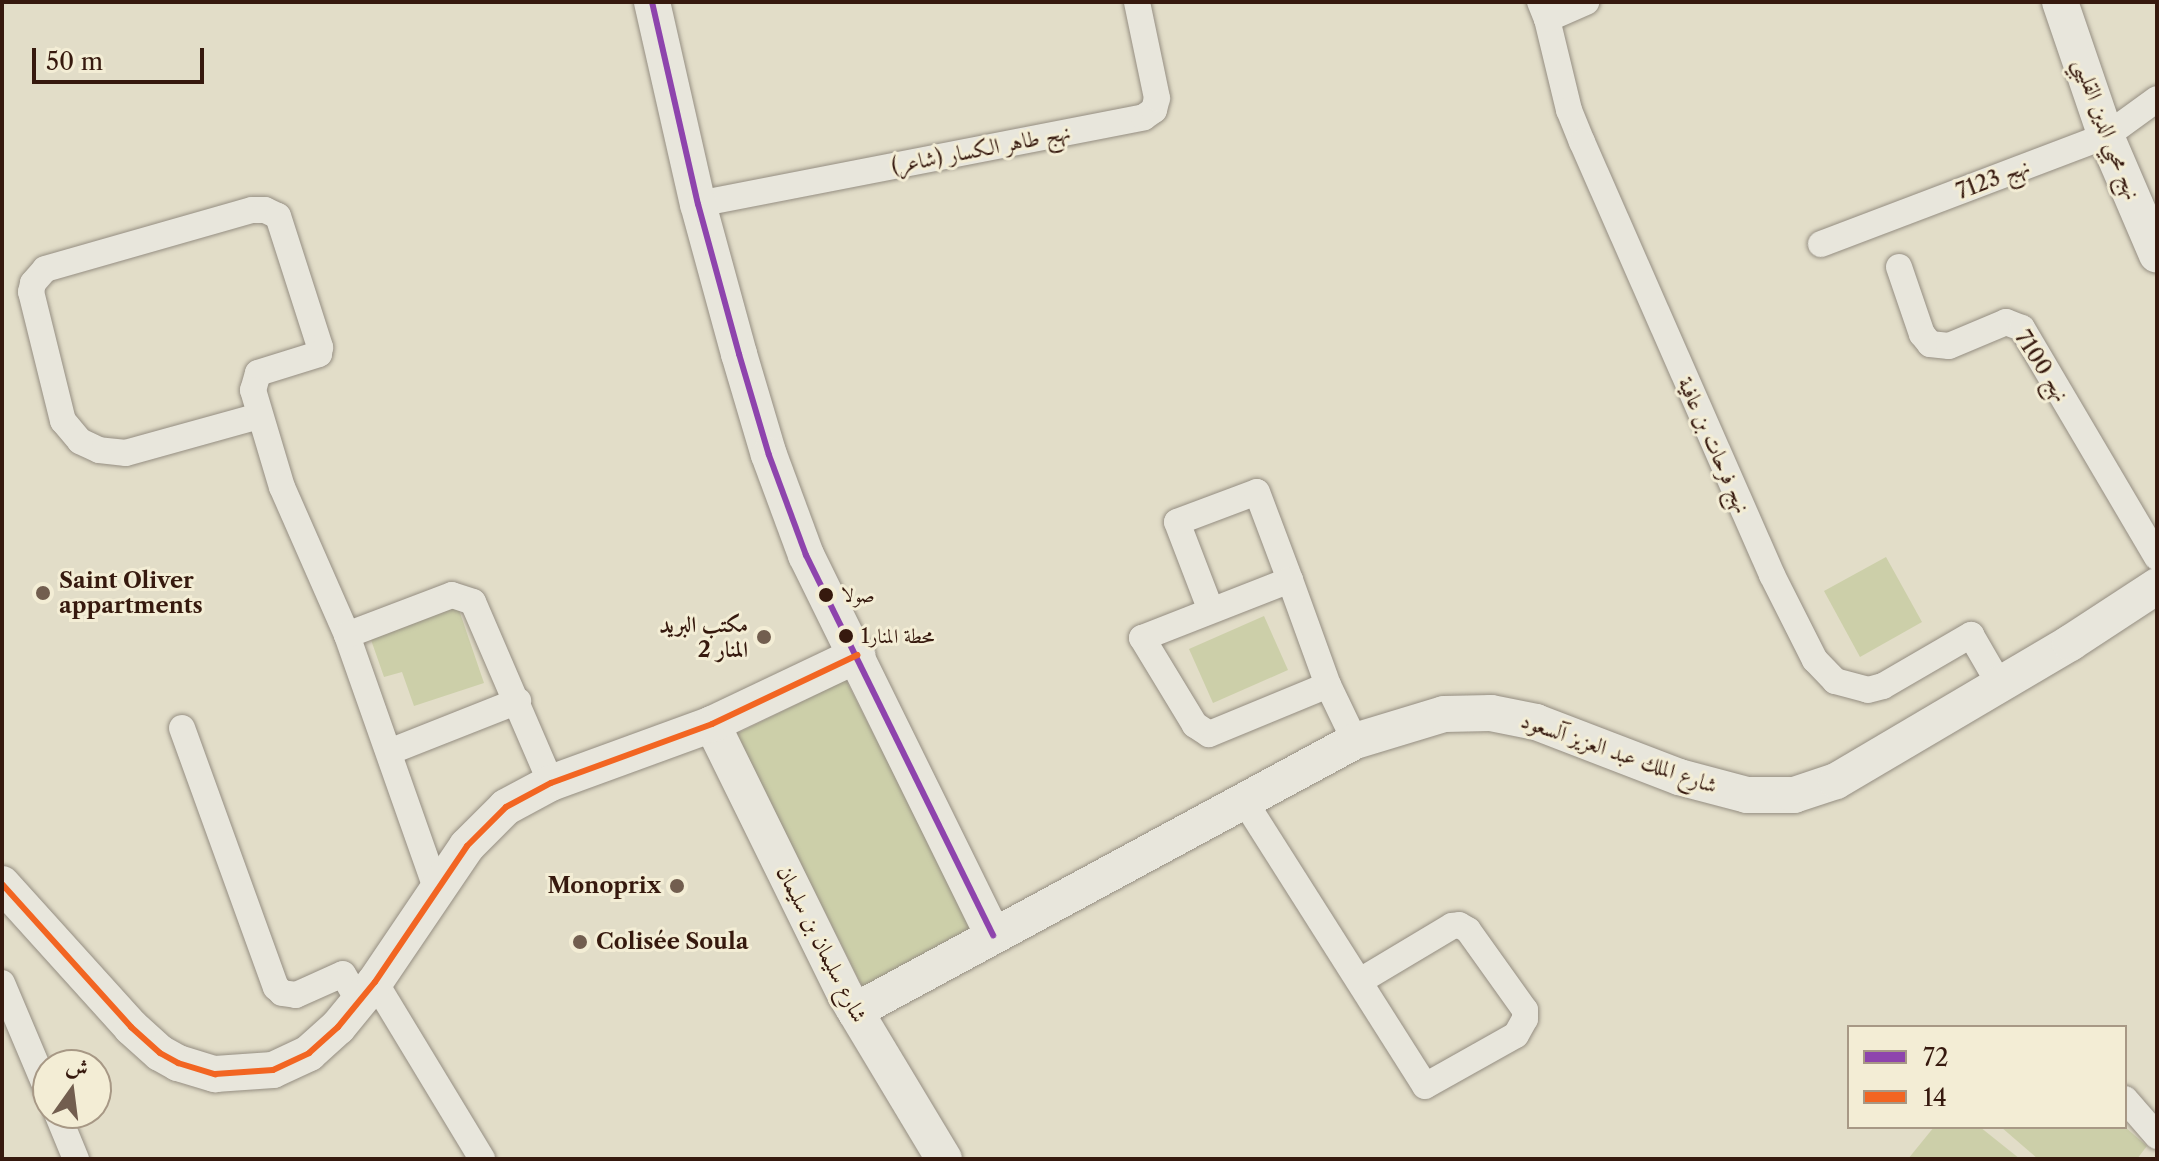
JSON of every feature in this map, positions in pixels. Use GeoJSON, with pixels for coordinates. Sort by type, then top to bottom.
{"type":"FeatureCollection","features":[{"type":"Feature","properties":{"kind":"street"},"geometry":{"type":"LineString","coordinates":[[652,2],[698,204],[769,455],[806,555],[993,935]]}},
{"type":"Feature","properties":{"kind":"street","name":"نهج طاهر الكسار (شاعر)"},"geometry":{"type":"LineString","coordinates":[[698,204],[1144,117],[1154,110],[1157,98],[1137,2]]}},
{"type":"Feature","properties":{"kind":"street"},"geometry":{"type":"LineString","coordinates":[[1544,10],[1586,2]]}},
{"type":"Feature","properties":{"kind":"street","name":"نهج محيي الدين القليبي"},"geometry":{"type":"LineString","coordinates":[[2060,2],[2106,136],[2157,255]]}},
{"type":"Feature","properties":{"kind":"street","name":"نهج فرحات بن عافية"},"geometry":{"type":"LineString","coordinates":[[1544,10],[1569,110],[1582,142],[1772,575],[1815,660],[1835,681],[1868,690],[1883,686],[1971,635],[2000,685]]}},
{"type":"Feature","properties":{"kind":"street","name":"نهج 7123"},"geometry":{"type":"LineString","coordinates":[[1821,244],[2106,136],[2157,99]]}},
{"type":"Feature","properties":{"kind":"street"},"geometry":{"type":"LineString","coordinates":[[259,416],[126,453],[99,450],[80,441],[63,421],[31,292],[33,283],[45,269],[252,210],[265,210],[278,216],[320,347],[319,354],[258,373],[253,390],[259,416],[282,487],[347,635],[436,888]]}},
{"type":"Feature","properties":{"kind":"street","name":"نهج 7100"},"geometry":{"type":"LineString","coordinates":[[1899,267],[1922,334],[1930,344],[1949,346],[2006,322],[2022,328],[2157,557]]}},
{"type":"Feature","properties":{"kind":"street"},"geometry":{"type":"LineString","coordinates":[[1210,608],[1177,522],[1257,492],[1328,685],[1355,741]]}},
{"type":"Feature","properties":{"kind":"street"},"geometry":{"type":"LineString","coordinates":[[1290,580],[1210,608],[1142,638],[1203,733],[1218,733],[1328,685]]}},
{"type":"Feature","properties":{"kind":"street","name":"شارع الملك عبد العزيز آلسعود"},"geometry":{"type":"LineString","coordinates":[[855,1011],[1355,741],[1444,714],[1491,713],[1536,722],[1679,777],[1770,798],[1817,790],[2000,685],[2157,586]]}},
{"type":"Feature","properties":{"kind":"street"},"geometry":{"type":"LineString","coordinates":[[347,635],[452,595],[464,596],[479,612],[551,783]]}},
{"type":"Feature","properties":{"kind":"street"},"geometry":{"type":"LineString","coordinates":[[2,884],[145,1041],[178,1063],[196,1070],[254,1074],[292,1063],[324,1041],[367,992],[467,846],[506,807],[551,783],[712,724],[857,655]]}},
{"type":"Feature","properties":{"kind":"street"},"geometry":{"type":"LineString","coordinates":[[389,752],[518,701]]}},
{"type":"Feature","properties":{"kind":"street","name":"شارع سليمان بن سليمان"},"geometry":{"type":"LineString","coordinates":[[712,724],[855,1011],[944,1159]]}},
{"type":"Feature","properties":{"kind":"street"},"geometry":{"type":"LineString","coordinates":[[182,728],[276,987],[282,993],[296,995],[343,974],[367,992],[482,1159]]}},
{"type":"Feature","properties":{"kind":"street"},"geometry":{"type":"LineString","coordinates":[[1245,802],[1425,1086],[1516,1035],[1525,1019],[1525,1010],[1517,998],[1468,930],[1459,925],[1452,926],[1360,981]]}},
{"type":"Feature","properties":{"kind":"street"},"geometry":{"type":"LineString","coordinates":[[2,983],[32,1054]]}},
{"type":"Feature","properties":{"kind":"street"},"geometry":{"type":"LineString","coordinates":[[2127,1101],[2157,1136]]}},
{"type":"Feature","properties":{"kind":"street"},"geometry":{"type":"LineString","coordinates":[[64,1129],[76,1159]]}},
{"type":"Feature","properties":{"kind":"green space"},"geometry":{"type":"Polygon","coordinates":[[[1886,557],[1922,622],[1860,657],[1824,591],[1886,557]]]}},
{"type":"Feature","properties":{"kind":"green space"},"geometry":{"type":"Polygon","coordinates":[[[458,607],[484,683],[414,706],[402,672],[384,677],[370,637],[458,607]]]}},
{"type":"Feature","properties":{"kind":"green space"},"geometry":{"type":"Polygon","coordinates":[[[1264,616],[1288,670],[1213,703],[1189,649],[1264,616]]]}},
{"type":"Feature","properties":{"kind":"green space"},"geometry":{"type":"Polygon","coordinates":[[[846,680],[972,928],[863,988],[736,734],[846,680]]]}},
{"type":"Feature","properties":{"kind":"green space"},"geometry":{"type":"Polygon","coordinates":[[[1932,1129],[1982,1129],[2020,1159],[1908,1159],[1932,1129]]]}},
{"type":"Feature","properties":{"kind":"green space"},"geometry":{"type":"Polygon","coordinates":[[[2003,1129],[2127,1129],[2147,1146],[2137,1159],[2038,1159],[2003,1129]]]}},
{"type":"Feature","properties":{"kind":"transit line","name":"72"},"geometry":{"type":"LineString","coordinates":[[652,2],[698,204],[769,455],[806,555],[993,935]]}},
{"type":"Feature","properties":{"kind":"transit line","name":"14"},"geometry":{"type":"LineString","coordinates":[[2,884],[131,1027],[160,1053],[178,1063],[215,1074],[273,1070],[309,1053],[338,1027],[375,982],[467,846],[506,807],[551,783],[712,724],[857,655]]}},
{"type":"Feature","properties":{"kind":"place","name":"Saint Oliver appartments"},"geometry":{"type":"Point","coordinates":[43,593]}},
{"type":"Feature","properties":{"kind":"place","name":"صولا"},"geometry":{"type":"Point","coordinates":[826,595]}},
{"type":"Feature","properties":{"kind":"place","name":"محطة المنار1"},"geometry":{"type":"Point","coordinates":[846,636]}},
{"type":"Feature","properties":{"kind":"place","name":"مكتب البريد المنار 2"},"geometry":{"type":"Point","coordinates":[764,637]}},
{"type":"Feature","properties":{"kind":"place","name":"Monoprix"},"geometry":{"type":"Point","coordinates":[677,886]}},
{"type":"Feature","properties":{"kind":"place","name":"Colisée Soula"},"geometry":{"type":"Point","coordinates":[580,942]}}]}
